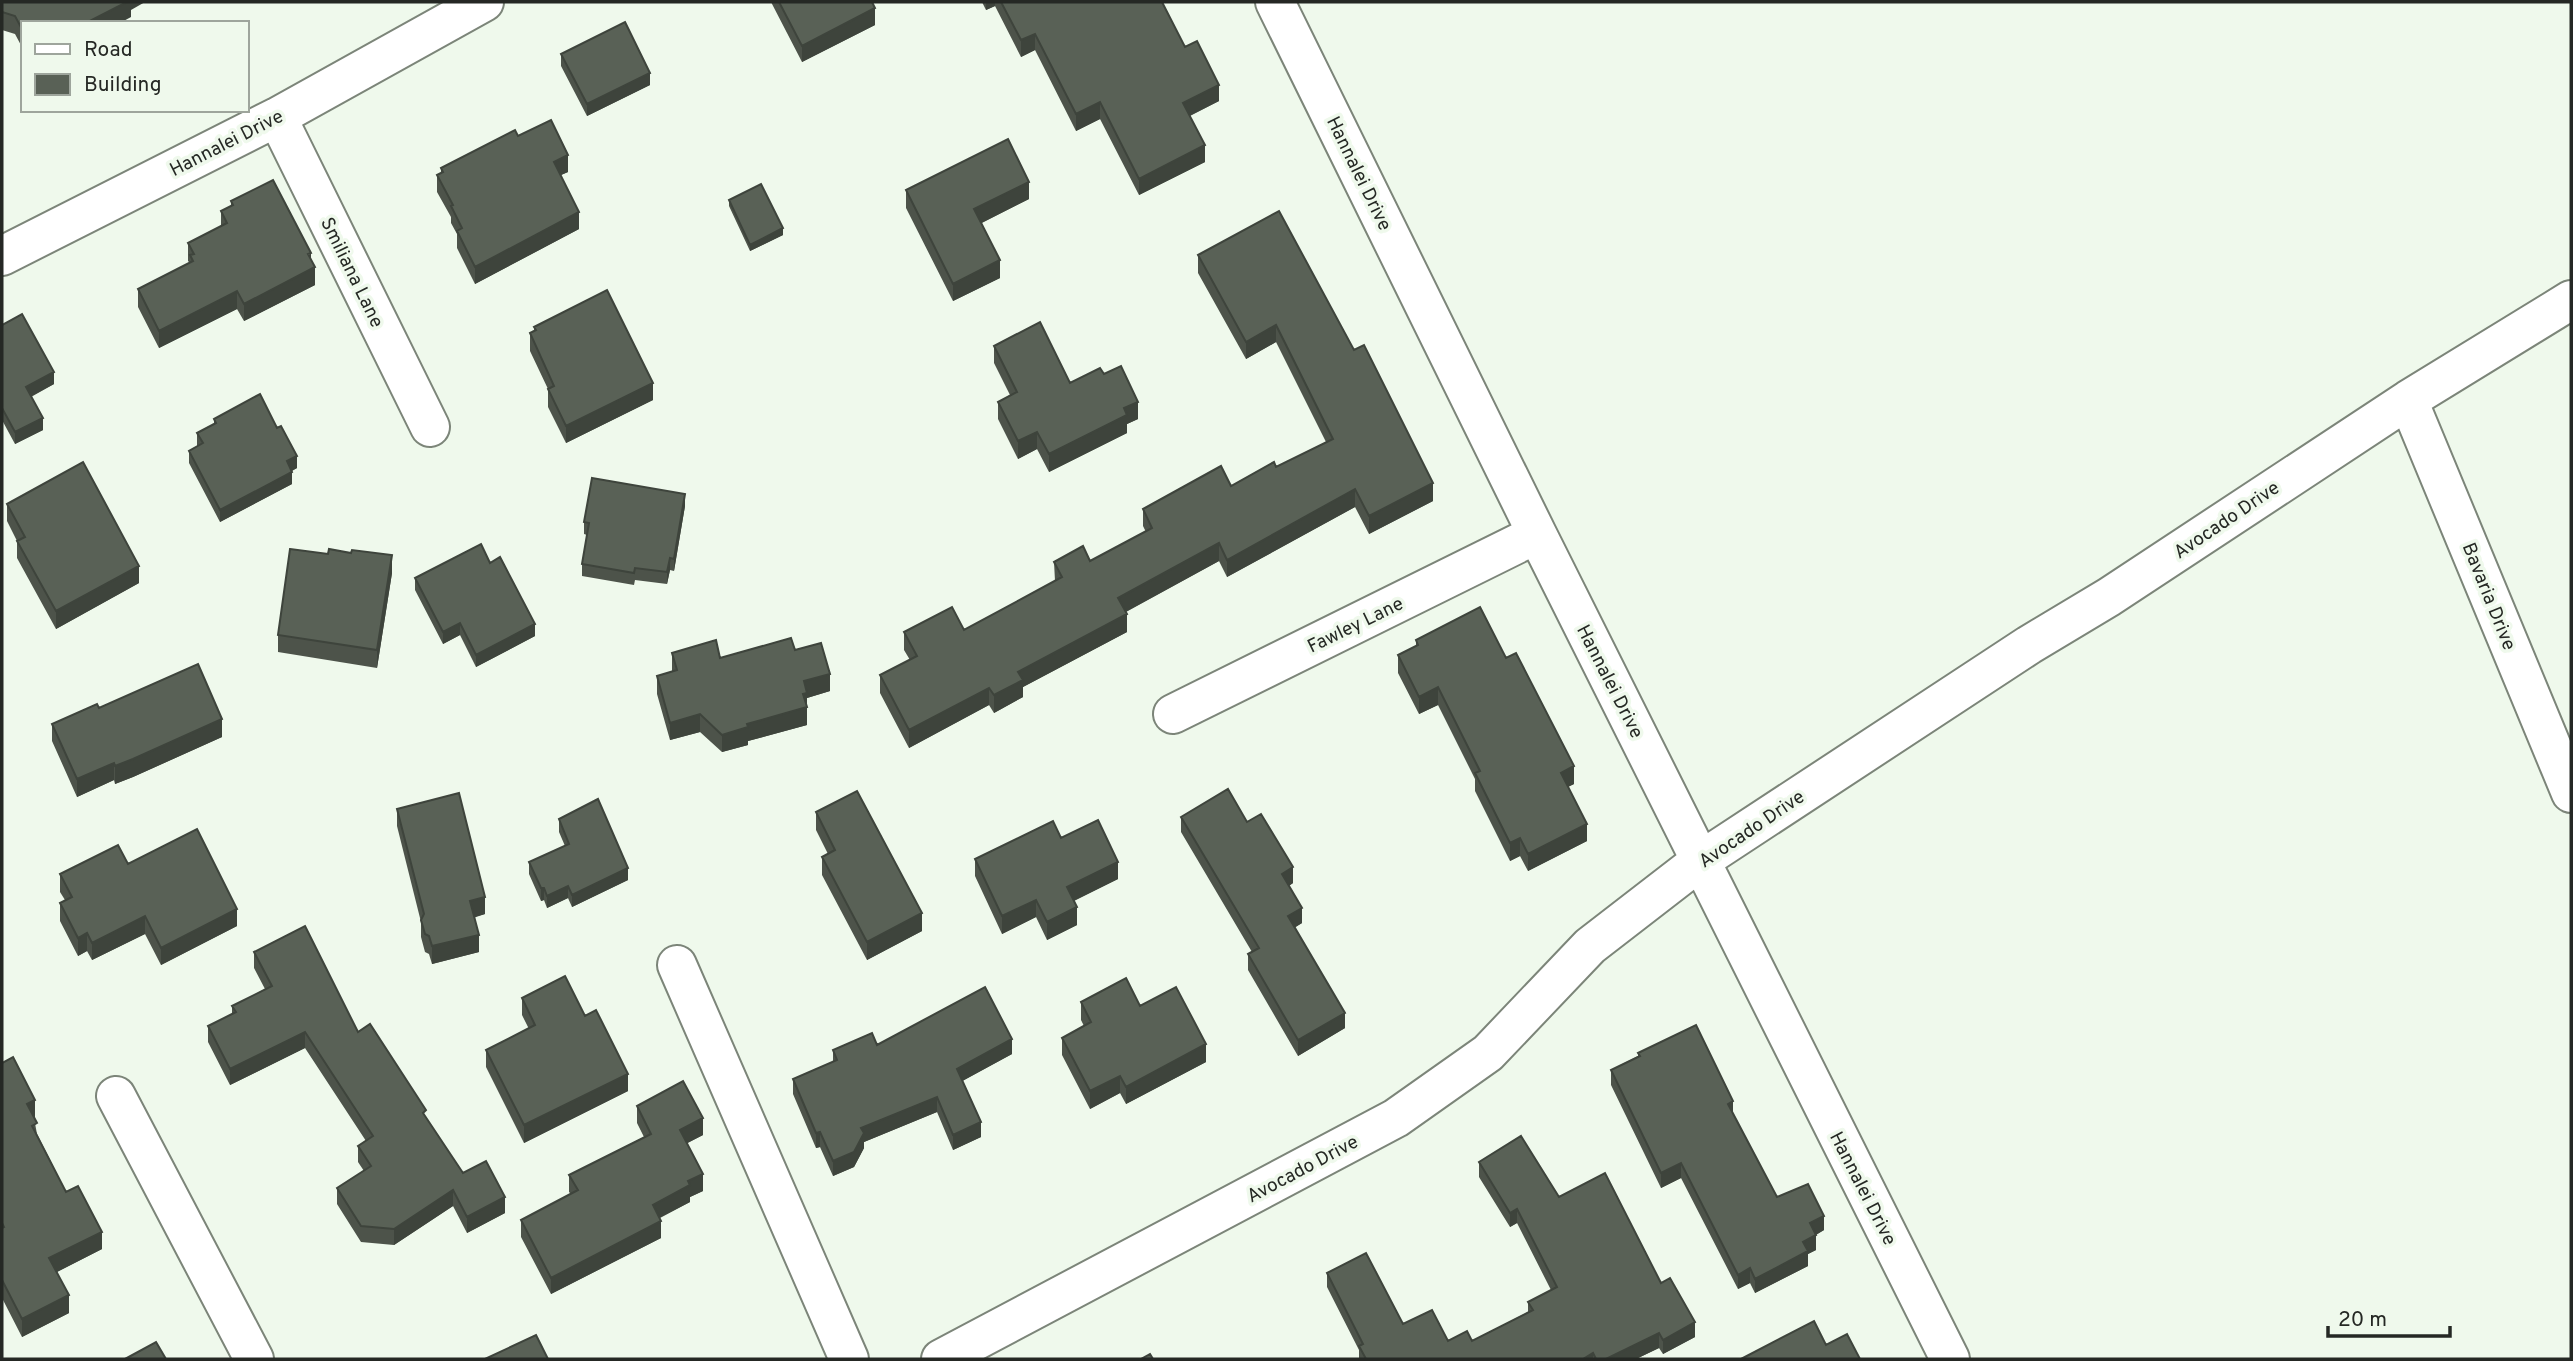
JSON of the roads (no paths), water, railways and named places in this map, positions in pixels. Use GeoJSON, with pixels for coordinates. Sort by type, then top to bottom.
{"type":"FeatureCollection","features":[{"type":"Feature","properties":{"kind":"street","name":"Hannalei Drive"},"geometry":{"type":"LineString","coordinates":[[2,256],[277,117],[485,2]]}},
{"type":"Feature","properties":{"kind":"street","name":"Hannalei Drive"},"geometry":{"type":"LineString","coordinates":[[1275,2],[1537,534],[1950,1359]]}},
{"type":"Feature","properties":{"kind":"street","name":"Smiliana Lane"},"geometry":{"type":"LineString","coordinates":[[277,117],[430,427]]}},
{"type":"Feature","properties":{"kind":"street","name":"Avocado Drive"},"geometry":{"type":"LineString","coordinates":[[941,1359],[1396,1118],[1488,1052],[1590,946],[1700,861],[2408,400],[2571,300]]}},
{"type":"Feature","properties":{"kind":"street","name":"Bavaria Drive"},"geometry":{"type":"LineString","coordinates":[[2408,400],[2571,793]]}},
{"type":"Feature","properties":{"kind":"street","name":"Fawley Lane"},"geometry":{"type":"LineString","coordinates":[[1173,713],[1537,534]]}},
{"type":"Feature","properties":{"kind":"street"},"geometry":{"type":"LineString","coordinates":[[677,965],[849,1359]]}},
{"type":"Feature","properties":{"kind":"street"},"geometry":{"type":"LineString","coordinates":[[116,1096],[254,1359]]}}]}
